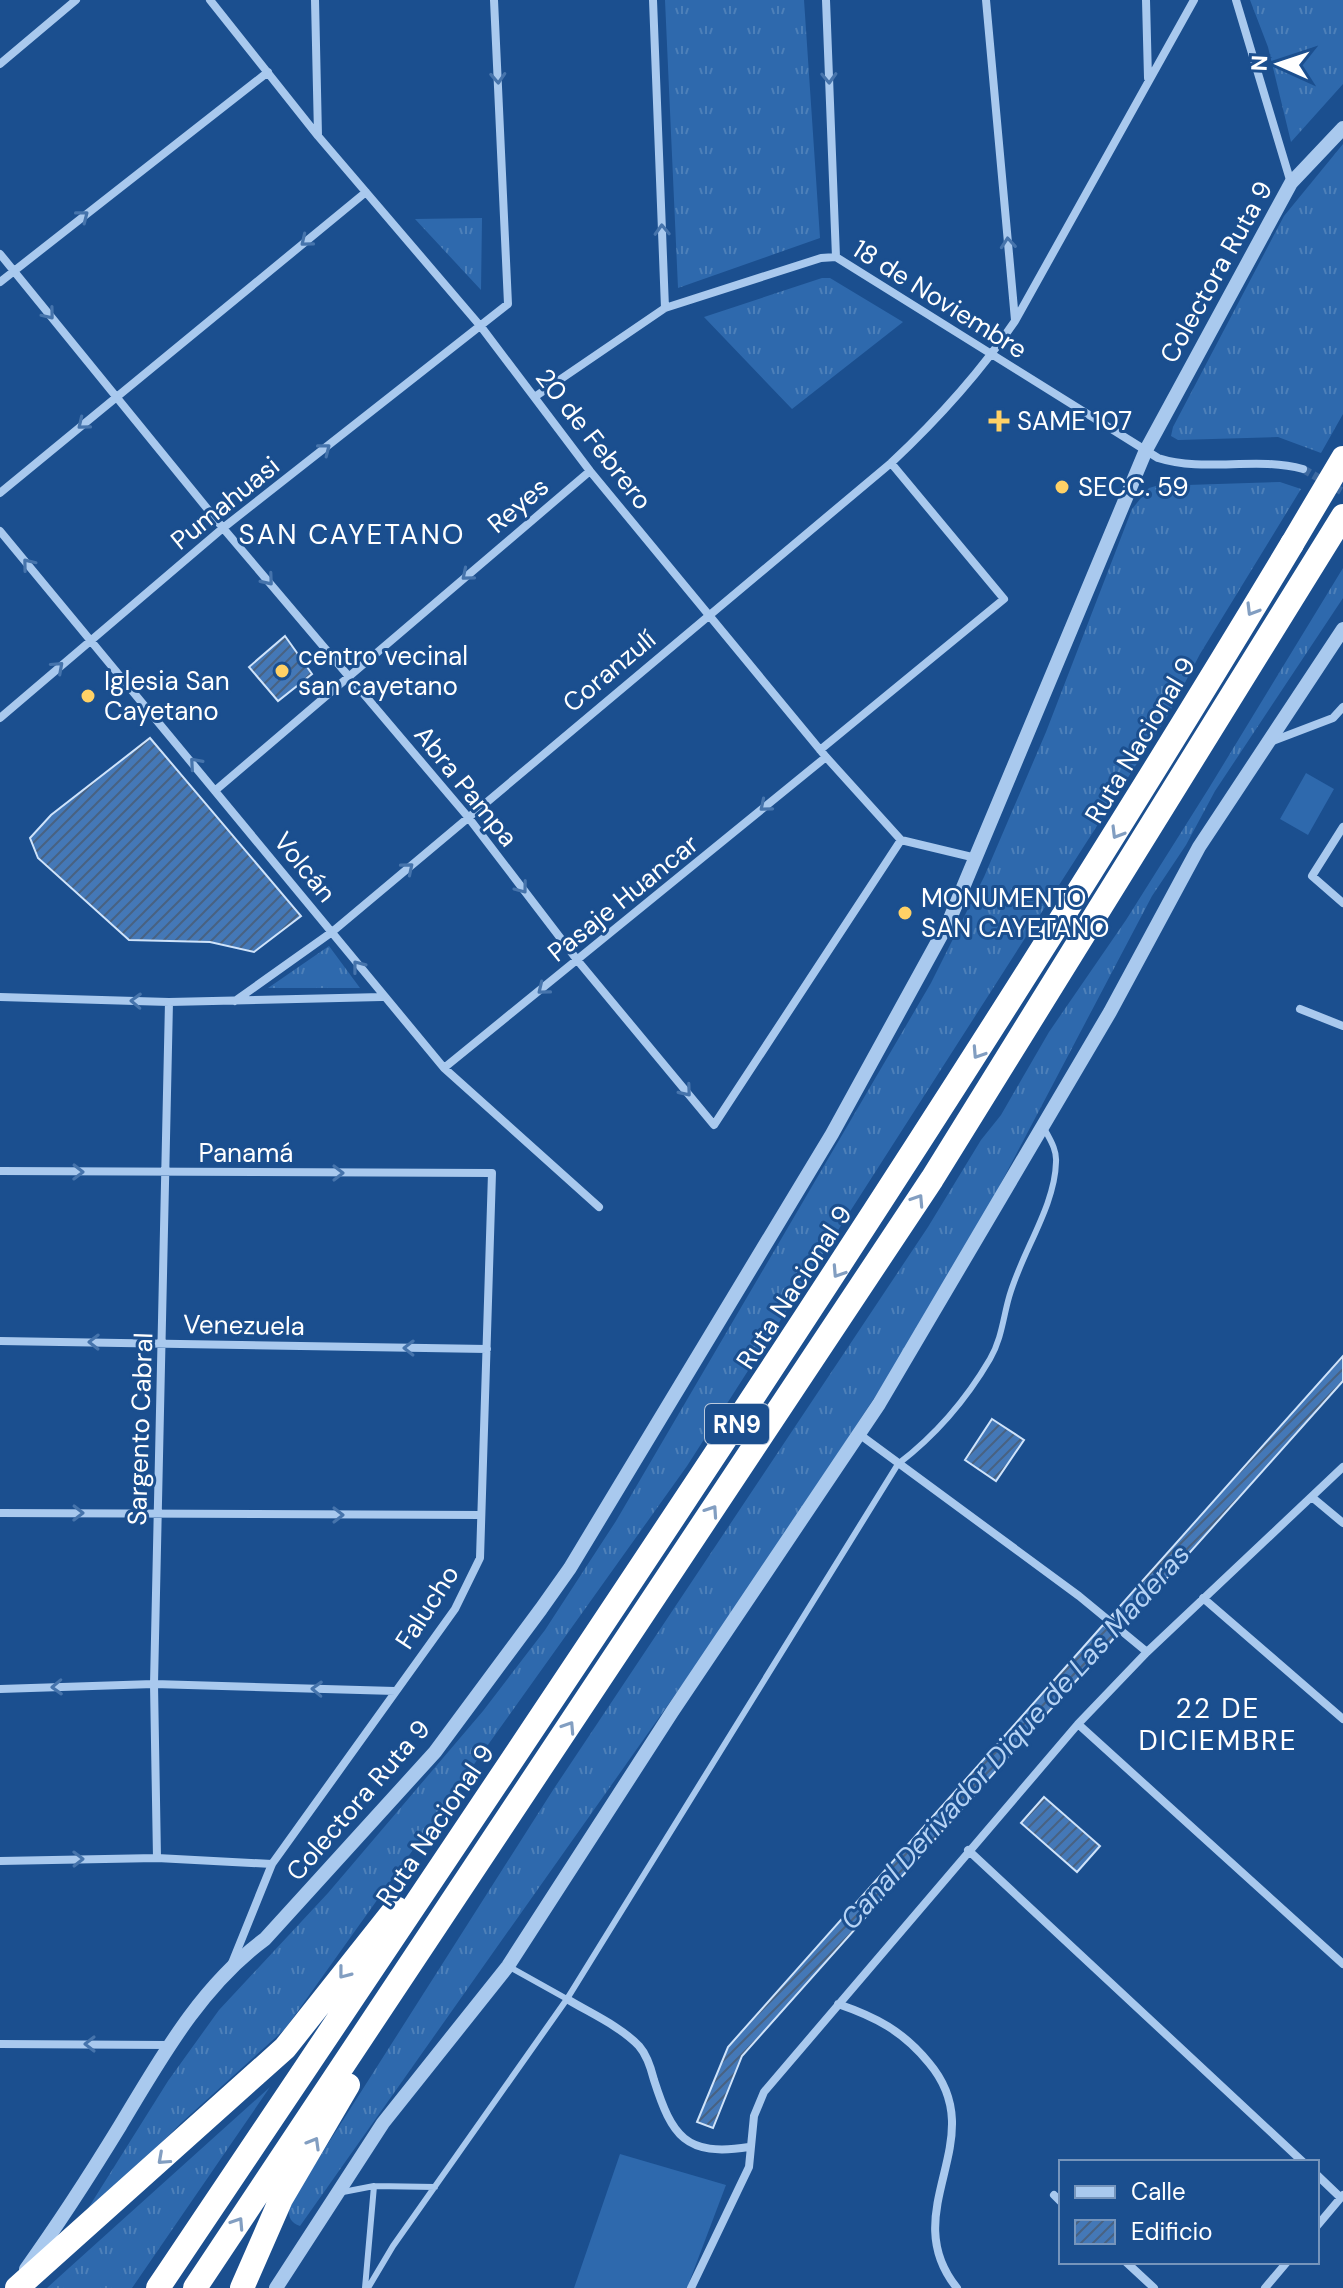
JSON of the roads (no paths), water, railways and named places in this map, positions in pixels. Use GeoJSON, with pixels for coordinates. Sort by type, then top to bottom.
{"type":"FeatureCollection","features":[{"type":"Feature","properties":{"kind":"highway","name":"Ruta Nacional 9"},"geometry":{"type":"LineString","coordinates":[[158,2288],[915,1152],[1099,862],[1343,458]]}},
{"type":"Feature","properties":{"kind":"highway","name":"Ruta Nacional 9"},"geometry":{"type":"LineString","coordinates":[[195,2288],[932,1179],[1343,516]]}},
{"type":"Feature","properties":{"kind":"highway"},"geometry":{"type":"LineString","coordinates":[[242,2288],[281,2199],[369,2051],[511,1838],[538,1775]]}},
{"type":"Feature","properties":{"kind":"highway"},"geometry":{"type":"LineString","coordinates":[[15,2288],[285,2048],[415,1884],[445,1838],[497,1781]]}},
{"type":"Feature","properties":{"kind":"street"},"geometry":{"type":"LineString","coordinates":[[0,64],[76,0]]}},
{"type":"Feature","properties":{"kind":"street","name":"20 de Febrero"},"geometry":{"type":"LineString","coordinates":[[210,0],[318,136],[482,328],[590,471],[707,615],[901,840]]}},
{"type":"Feature","properties":{"kind":"street"},"geometry":{"type":"LineString","coordinates":[[315,0],[318,136]]}},
{"type":"Feature","properties":{"kind":"street","name":"Pumahuasi"},"geometry":{"type":"LineString","coordinates":[[0,718],[223,528],[482,328],[508,304],[494,0]]}},
{"type":"Feature","properties":{"kind":"street"},"geometry":{"type":"LineString","coordinates":[[653,0],[665,308]]}},
{"type":"Feature","properties":{"kind":"street"},"geometry":{"type":"LineString","coordinates":[[826,0],[836,257]]}},
{"type":"Feature","properties":{"kind":"street"},"geometry":{"type":"LineString","coordinates":[[986,0],[1015,321]]}},
{"type":"Feature","properties":{"kind":"street"},"geometry":{"type":"LineString","coordinates":[[1146,0],[1148,79]]}},
{"type":"Feature","properties":{"kind":"street","name":"Coranzulí"},"geometry":{"type":"LineString","coordinates":[[235,1001],[332,932],[891,463],[940,418],[993,354],[1015,321],[1194,0]]}},
{"type":"Feature","properties":{"kind":"street"},"geometry":{"type":"LineString","coordinates":[[1236,0],[1291,183]]}},
{"type":"Feature","properties":{"kind":"street"},"geometry":{"type":"LineString","coordinates":[[0,282],[268,72]]}},
{"type":"Feature","properties":{"kind":"street","name":"Colectora Ruta 9"},"geometry":{"type":"LineString","coordinates":[[15,2288],[62,2219],[168,2045],[232,1963],[265,1939],[357,1842],[435,1752],[570,1568],[832,1134],[913,992],[977,858],[1146,450],[1291,183],[1343,128]]}},
{"type":"Feature","properties":{"kind":"street"},"geometry":{"type":"LineString","coordinates":[[0,493],[366,192]]}},
{"type":"Feature","properties":{"kind":"street","name":"Abra Pampa"},"geometry":{"type":"LineString","coordinates":[[0,254],[223,528],[468,817],[578,961],[714,1125],[901,840]]}},
{"type":"Feature","properties":{"kind":"street","name":"18 de Noviembre"},"geometry":{"type":"LineString","coordinates":[[536,396],[665,308],[821,258],[836,257],[1146,450],[1175,463],[1265,462],[1303,469]]}},
{"type":"Feature","properties":{"kind":"street","name":"Pasaje Huancar"},"geometry":{"type":"LineString","coordinates":[[444,1068],[578,961],[1004,599],[891,463]]}},
{"type":"Feature","properties":{"kind":"street","name":"Reyes"},"geometry":{"type":"LineString","coordinates":[[217,789],[590,471]]}},
{"type":"Feature","properties":{"kind":"street","name":"Volcán"},"geometry":{"type":"LineString","coordinates":[[0,531],[217,789],[382,997],[444,1068],[599,1207]]}},
{"type":"Feature","properties":{"kind":"street"},"geometry":{"type":"LineString","coordinates":[[276,2288],[383,2123],[508,1966],[672,1712],[859,1434],[1110,1012],[1169,897],[1266,743],[1343,629]]}},
{"type":"Feature","properties":{"kind":"street"},"geometry":{"type":"LineString","coordinates":[[1266,743],[1333,718],[1343,707]]}},
{"type":"Feature","properties":{"kind":"street"},"geometry":{"type":"LineString","coordinates":[[1343,827],[1312,876],[1343,903]]}},
{"type":"Feature","properties":{"kind":"street"},"geometry":{"type":"LineString","coordinates":[[901,840],[977,858]]}},
{"type":"Feature","properties":{"kind":"street"},"geometry":{"type":"LineString","coordinates":[[0,997],[169,1002],[382,997]]}},
{"type":"Feature","properties":{"kind":"street","name":"Sargento Cabral"},"geometry":{"type":"LineString","coordinates":[[157,1858],[154,1684],[169,1002]]}},
{"type":"Feature","properties":{"kind":"street"},"geometry":{"type":"LineString","coordinates":[[1300,1009],[1343,1026]]}},
{"type":"Feature","properties":{"kind":"street","name":"Panamá"},"geometry":{"type":"LineString","coordinates":[[0,1171],[492,1173]]}},
{"type":"Feature","properties":{"kind":"street","name":"Falucho"},"geometry":{"type":"LineString","coordinates":[[232,1963],[272,1864],[468,1587],[480,1558],[492,1173]]}},
{"type":"Feature","properties":{"kind":"street","name":"Venezuela"},"geometry":{"type":"LineString","coordinates":[[0,1341],[487,1349]]}},
{"type":"Feature","properties":{"kind":"street"},"geometry":{"type":"LineString","coordinates":[[859,1434],[1079,1596],[1147,1652]]}},
{"type":"Feature","properties":{"kind":"street"},"geometry":{"type":"LineString","coordinates":[[694,2287],[749,2167],[754,2116],[764,2092],[1078,1724],[1147,1652],[1343,1467]]}},
{"type":"Feature","properties":{"kind":"street"},"geometry":{"type":"LineString","coordinates":[[1313,1498],[1343,1523]]}},
{"type":"Feature","properties":{"kind":"street"},"geometry":{"type":"LineString","coordinates":[[0,1513],[481,1515]]}},
{"type":"Feature","properties":{"kind":"street"},"geometry":{"type":"LineString","coordinates":[[1203,1598],[1343,1719]]}},
{"type":"Feature","properties":{"kind":"street"},"geometry":{"type":"LineString","coordinates":[[0,1689],[154,1684],[395,1691]]}},
{"type":"Feature","properties":{"kind":"street"},"geometry":{"type":"LineString","coordinates":[[1078,1724],[1343,1964]]}},
{"type":"Feature","properties":{"kind":"street"},"geometry":{"type":"LineString","coordinates":[[968,1850],[1301,2160]]}},
{"type":"Feature","properties":{"kind":"street"},"geometry":{"type":"LineString","coordinates":[[0,1861],[157,1858],[272,1864]]}},
{"type":"Feature","properties":{"kind":"street"},"geometry":{"type":"LineString","coordinates":[[567,1999],[639,2046],[649,2063],[669,2124],[677,2135],[701,2148],[726,2150],[749,2147]]}},
{"type":"Feature","properties":{"kind":"street"},"geometry":{"type":"LineString","coordinates":[[838,2004],[897,2029],[944,2080],[954,2110],[934,2220],[936,2247],[947,2275],[957,2288]]}},
{"type":"Feature","properties":{"kind":"street"},"geometry":{"type":"LineString","coordinates":[[0,2044],[168,2045]]}},
{"type":"Feature","properties":{"kind":"street"},"geometry":{"type":"LineString","coordinates":[[1319,2177],[1342,2196],[1319,2224]]}},
{"type":"Feature","properties":{"kind":"street"},"geometry":{"type":"LineString","coordinates":[[1128,2264],[1154,2288]]}},
{"type":"Feature","properties":{"kind":"street"},"geometry":{"type":"LineString","coordinates":[[1265,2288],[1285,2264]]}},
{"type":"Feature","properties":{"kind":"lane"},"geometry":{"type":"LineString","coordinates":[[367,2288],[567,1999],[898,1464],[935,1436],[991,1358],[1006,1319],[1015,1282],[1043,1211],[1056,1162],[1054,1146],[1042,1125]]}},
{"type":"Feature","properties":{"kind":"lane"},"geometry":{"type":"LineString","coordinates":[[508,1966],[567,1999]]}},
{"type":"Feature","properties":{"kind":"lane"},"geometry":{"type":"LineString","coordinates":[[336,2193],[374,2186],[435,2187]]}},
{"type":"Feature","properties":{"kind":"lane"},"geometry":{"type":"LineString","coordinates":[[367,2288],[374,2186]]}},
{"type":"Feature","properties":{"kind":"tunnel"},"geometry":{"type":"LineString","coordinates":[[1303,469],[1343,492]]}},
{"type":"Feature","properties":{"kind":"place","name":"SAME 107"},"geometry":{"type":"Point","coordinates":[999,421]}},
{"type":"Feature","properties":{"kind":"place","name":"SECC. 59"},"geometry":{"type":"Point","coordinates":[1062,487]}},
{"type":"Feature","properties":{"kind":"place","name":"centro vecinal san cayetano"},"geometry":{"type":"Point","coordinates":[282,671]}},
{"type":"Feature","properties":{"kind":"place","name":"Iglesia San Cayetano"},"geometry":{"type":"Point","coordinates":[88,696]}},
{"type":"Feature","properties":{"kind":"place","name":"MONUMENTO SAN CAYETANO"},"geometry":{"type":"Point","coordinates":[905,913]}},
{"type":"Feature","properties":{"kind":"district","name":"SAN CAYETANO"},"geometry":{"type":"Point","coordinates":[352,534]}},
{"type":"Feature","properties":{"kind":"district","name":"22 DE DICIEMBRE"},"geometry":{"type":"Point","coordinates":[1218,1724]}},
{"type":"Feature","properties":{"kind":"water label","name":"Canal Derivador Dique de Las Maderas"},"geometry":{"type":"Point","coordinates":[1015,1737]}}]}
